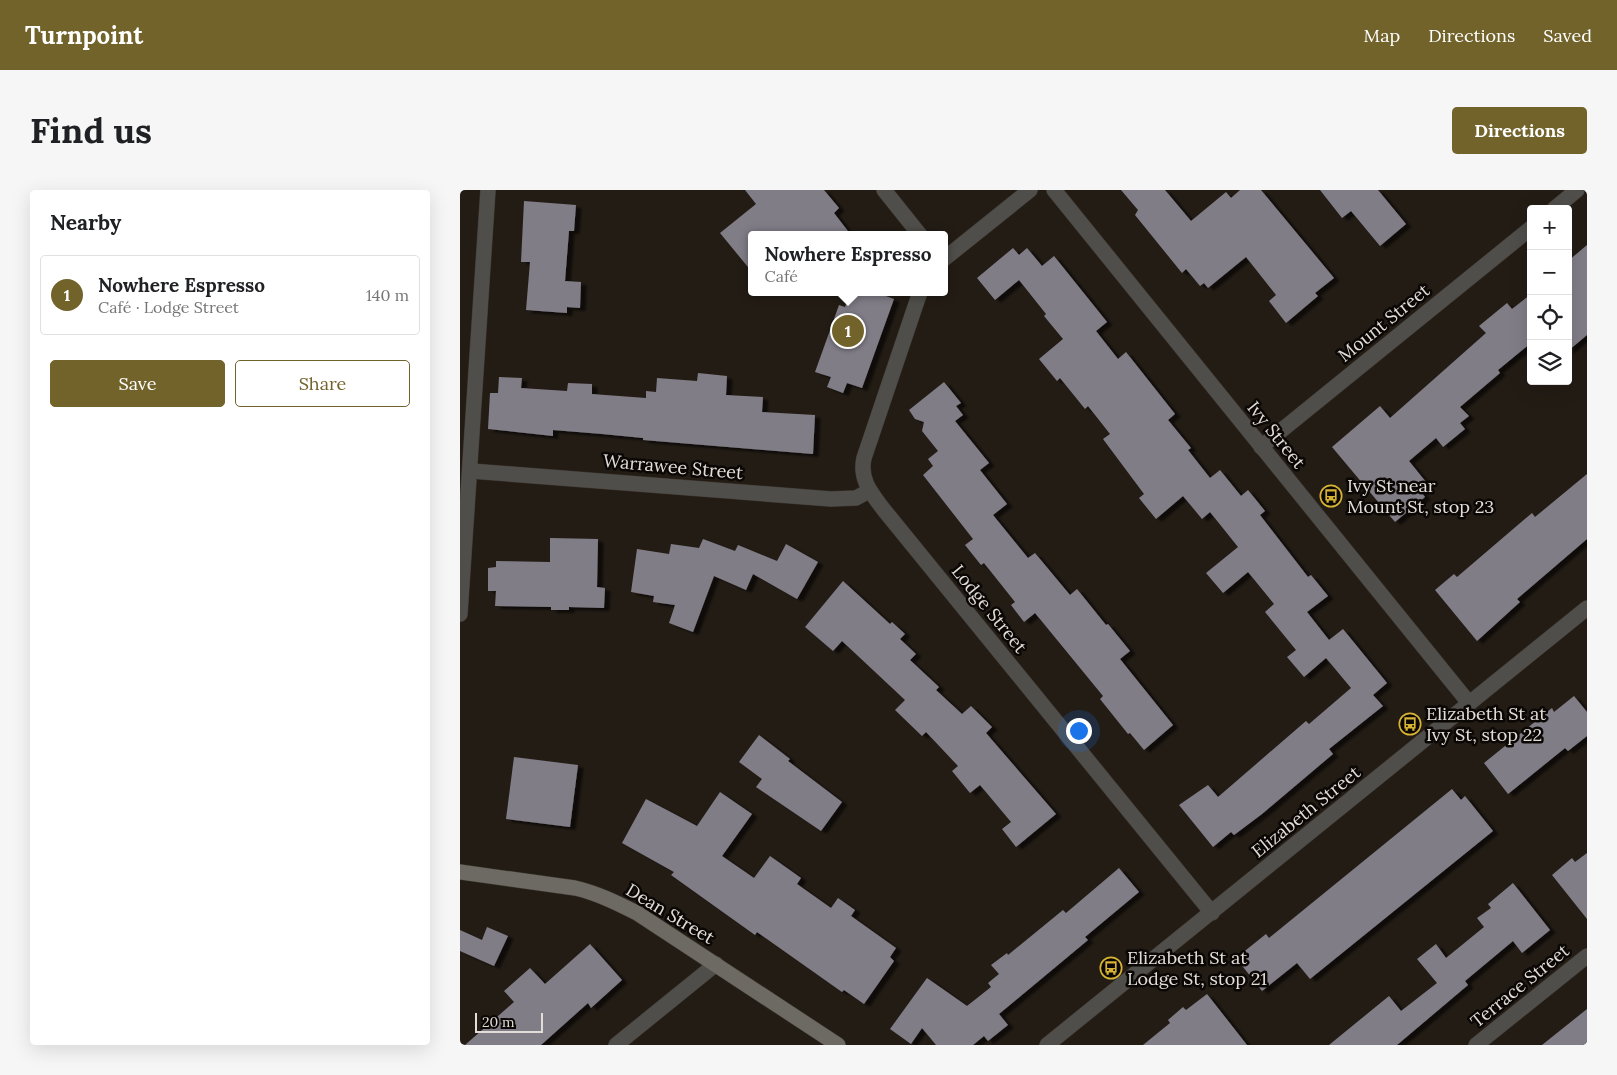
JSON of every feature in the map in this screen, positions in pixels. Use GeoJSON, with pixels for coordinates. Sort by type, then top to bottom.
{"type":"FeatureCollection","features":[{"type":"Feature","properties":{"kind":"street"},"geometry":{"type":"LineString","coordinates":[[460,614],[471,472],[488,190]]}},
{"type":"Feature","properties":{"kind":"street"},"geometry":{"type":"LineString","coordinates":[[884,190],[917,231]]}},
{"type":"Feature","properties":{"kind":"street"},"geometry":{"type":"LineString","coordinates":[[948,256],[1030,190]]}},
{"type":"Feature","properties":{"kind":"street","name":"Ivy Street"},"geometry":{"type":"LineString","coordinates":[[1054,190],[1469,703]]}},
{"type":"Feature","properties":{"kind":"street"},"geometry":{"type":"LineString","coordinates":[[1559,205],[1577,190]]}},
{"type":"Feature","properties":{"kind":"street","name":"Mount Street"},"geometry":{"type":"LineString","coordinates":[[1262,447],[1527,231]]}},
{"type":"Feature","properties":{"kind":"street","name":"Lodge Street"},"geometry":{"type":"LineString","coordinates":[[919,296],[864,458],[863,472],[870,491],[1212,913]]}},
{"type":"Feature","properties":{"kind":"street","name":"Warrawee Street"},"geometry":{"type":"LineString","coordinates":[[471,472],[830,499],[856,498],[870,491]]}},
{"type":"Feature","properties":{"kind":"street","name":"Elizabeth Street"},"geometry":{"type":"LineString","coordinates":[[1047,1045],[1587,608]]}},
{"type":"Feature","properties":{"kind":"street","name":"Dean Street"},"geometry":{"type":"LineString","coordinates":[[460,872],[593,892],[637,913],[838,1045]]}},
{"type":"Feature","properties":{"kind":"street","name":"Terrace Street"},"geometry":{"type":"LineString","coordinates":[[1476,1045],[1587,956]]}},
{"type":"Feature","properties":{"kind":"street"},"geometry":{"type":"LineString","coordinates":[[616,1045],[716,964]]}},
{"type":"Feature","properties":{"kind":"building"},"geometry":{"type":"Polygon","coordinates":[[[745,190],[824,190],[839,208],[834,213],[848,231],[748,231],[748,267],[720,233],[756,204],[745,190]]]}},
{"type":"Feature","properties":{"kind":"building"},"geometry":{"type":"Polygon","coordinates":[[[1121,190],[1165,190],[1191,221],[1226,192],[1231,198],[1240,190],[1261,190],[1334,278],[1315,293],[1318,296],[1286,323],[1269,301],[1276,295],[1246,257],[1208,288],[1204,283],[1200,286],[1186,269],[1182,273],[1135,215],[1138,210],[1121,190]]]}},
{"type":"Feature","properties":{"kind":"building"},"geometry":{"type":"Polygon","coordinates":[[[1320,190],[1378,190],[1406,224],[1380,246],[1351,211],[1342,218],[1320,190]]]}},
{"type":"Feature","properties":{"kind":"building"},"geometry":{"type":"Polygon","coordinates":[[[524,201],[576,205],[574,231],[569,231],[565,281],[581,282],[580,308],[567,307],[567,313],[526,310],[530,262],[521,262],[524,201]]]}},
{"type":"Feature","properties":{"kind":"building"},"geometry":{"type":"Polygon","coordinates":[[[1587,245],[1587,335],[1572,348],[1572,295],[1572,258],[1587,245]]]}},
{"type":"Feature","properties":{"kind":"building"},"geometry":{"type":"Polygon","coordinates":[[[1013,248],[1019,255],[1027,248],[1042,266],[1054,256],[1107,322],[1096,331],[1118,359],[1126,352],[1175,414],[1168,420],[1191,448],[1188,450],[1210,478],[1220,470],[1241,496],[1248,490],[1265,511],[1260,515],[1308,577],[1311,575],[1328,596],[1307,612],[1329,640],[1343,629],[1387,683],[1373,695],[1383,706],[1329,749],[1333,754],[1262,814],[1234,835],[1231,832],[1213,847],[1179,805],[1208,785],[1218,797],[1306,721],[1309,724],[1351,688],[1326,658],[1304,677],[1287,657],[1296,650],[1265,612],[1274,604],[1248,572],[1223,593],[1206,573],[1238,547],[1210,512],[1202,519],[1183,496],[1156,519],[1139,498],[1144,494],[1103,439],[1110,434],[1088,406],[1085,409],[1060,378],[1057,381],[1039,359],[1063,339],[1044,316],[1046,314],[1019,280],[995,300],[977,278],[1013,248]]]}},
{"type":"Feature","properties":{"kind":"building"},"geometry":{"type":"Polygon","coordinates":[[[849,296],[886,296],[894,299],[862,388],[847,383],[843,393],[827,387],[831,377],[815,372],[839,305],[845,307],[849,296]]]}},
{"type":"Feature","properties":{"kind":"building"},"geometry":{"type":"Polygon","coordinates":[[[1527,297],[1527,346],[1498,370],[1500,373],[1460,407],[1469,416],[1460,423],[1465,429],[1443,447],[1436,438],[1409,461],[1426,482],[1418,488],[1425,497],[1395,522],[1332,447],[1380,406],[1390,418],[1486,333],[1479,326],[1507,303],[1512,309],[1527,297]]]}},
{"type":"Feature","properties":{"kind":"building"},"geometry":{"type":"Polygon","coordinates":[[[698,373],[727,376],[726,395],[763,397],[762,412],[815,415],[813,454],[643,440],[643,438],[553,430],[553,436],[488,429],[490,393],[498,393],[499,377],[522,378],[521,388],[567,391],[568,383],[592,384],[592,394],[646,398],[646,391],[656,392],[657,378],[697,381],[698,373]]]}},
{"type":"Feature","properties":{"kind":"building"},"geometry":{"type":"Polygon","coordinates":[[[944,382],[961,403],[956,406],[963,415],[955,421],[989,463],[980,470],[1007,504],[993,515],[1028,558],[1035,553],[1070,595],[1077,589],[1106,625],[1108,624],[1130,651],[1120,659],[1173,725],[1144,750],[1130,733],[1128,734],[1100,699],[1103,696],[1035,613],[1024,622],[1011,605],[1015,602],[984,563],[981,565],[965,545],[973,539],[923,475],[933,466],[928,459],[938,451],[922,431],[924,422],[915,419],[909,410],[944,382]]]}},
{"type":"Feature","properties":{"kind":"building"},"geometry":{"type":"Polygon","coordinates":[[[1587,474],[1587,539],[1517,599],[1520,602],[1477,641],[1435,590],[1454,574],[1457,577],[1532,513],[1535,517],[1587,474]]]}},
{"type":"Feature","properties":{"kind":"building"},"geometry":{"type":"Polygon","coordinates":[[[550,538],[598,539],[597,587],[605,588],[604,608],[569,607],[569,610],[551,610],[551,607],[495,606],[496,591],[488,591],[488,568],[496,567],[496,561],[550,562],[550,538]]]}},
{"type":"Feature","properties":{"kind":"building"},"geometry":{"type":"Polygon","coordinates":[[[703,539],[735,551],[738,545],[777,561],[786,544],[818,562],[797,599],[753,574],[746,590],[714,576],[693,632],[669,623],[675,605],[653,602],[654,596],[631,592],[637,549],[669,554],[671,544],[699,548],[703,539]]]}},
{"type":"Feature","properties":{"kind":"building"},"geometry":{"type":"Polygon","coordinates":[[[843,581],[890,624],[892,622],[905,634],[900,639],[916,654],[910,660],[939,687],[936,690],[962,714],[971,706],[992,727],[986,733],[1056,814],[1016,847],[1002,829],[1011,822],[980,785],[970,793],[952,771],[958,766],[926,732],[922,736],[895,710],[905,700],[842,641],[833,651],[805,627],[843,581]]]}},
{"type":"Feature","properties":{"kind":"building"},"geometry":{"type":"Polygon","coordinates":[[[1574,696],[1587,712],[1587,736],[1568,751],[1565,748],[1508,794],[1484,763],[1552,708],[1554,712],[1574,696]]]}},
{"type":"Feature","properties":{"kind":"building"},"geometry":{"type":"Polygon","coordinates":[[[759,735],[790,759],[788,761],[842,802],[821,831],[756,787],[762,779],[739,762],[759,735]]]}},
{"type":"Feature","properties":{"kind":"building"},"geometry":{"type":"Polygon","coordinates":[[[514,757],[578,765],[570,827],[506,819],[514,757]]]}},
{"type":"Feature","properties":{"kind":"building"},"geometry":{"type":"Polygon","coordinates":[[[1452,789],[1461,800],[1465,796],[1493,831],[1310,979],[1297,963],[1262,991],[1236,958],[1266,934],[1269,938],[1452,789]]]}},
{"type":"Feature","properties":{"kind":"building"},"geometry":{"type":"Polygon","coordinates":[[[720,792],[752,814],[722,856],[754,878],[770,856],[801,878],[797,884],[831,908],[838,898],[855,910],[851,916],[896,948],[890,957],[894,961],[864,1004],[844,990],[842,992],[757,932],[755,935],[671,875],[674,872],[622,843],[646,799],[697,826],[720,792]]]}},
{"type":"Feature","properties":{"kind":"building"},"geometry":{"type":"Polygon","coordinates":[[[1587,853],[1587,919],[1552,875],[1572,858],[1575,862],[1587,853]]]}},
{"type":"Feature","properties":{"kind":"building"},"geometry":{"type":"Polygon","coordinates":[[[1119,868],[1139,892],[1085,937],[1088,940],[999,1014],[1008,1025],[988,1041],[984,1036],[973,1045],[936,1045],[922,1028],[911,1044],[890,1029],[927,978],[967,1006],[991,987],[988,983],[999,974],[991,965],[1007,953],[1008,955],[1063,910],[1066,913],[1119,868]]]}},
{"type":"Feature","properties":{"kind":"building"},"geometry":{"type":"Polygon","coordinates":[[[1513,883],[1550,930],[1522,953],[1513,941],[1465,981],[1468,985],[1397,1045],[1329,1045],[1389,996],[1401,1011],[1437,983],[1417,959],[1436,944],[1446,958],[1484,927],[1477,918],[1491,908],[1488,904],[1513,883]]]}},
{"type":"Feature","properties":{"kind":"building"},"geometry":{"type":"Polygon","coordinates":[[[487,927],[508,936],[494,966],[460,951],[460,930],[482,940],[487,927]]]}},
{"type":"Feature","properties":{"kind":"building"},"geometry":{"type":"Polygon","coordinates":[[[590,944],[622,980],[591,1008],[588,1003],[541,1045],[465,1045],[514,1002],[504,991],[530,968],[545,984],[590,944]]]}},
{"type":"Feature","properties":{"kind":"building"},"geometry":{"type":"Polygon","coordinates":[[[1207,994],[1247,1045],[1143,1045],[1170,1023],[1168,1020],[1183,1007],[1186,1010],[1207,994]]]}},
{"type":"Feature","properties":{"kind":"building"},"geometry":{"type":"Polygon","coordinates":[[[1587,1009],[1587,1045],[1542,1045],[1587,1009]]]}},
{"type":"Feature","properties":{"kind":"place","name":"Nowhere Espresso"},"geometry":{"type":"Point","coordinates":[848,331]}},
{"type":"Feature","properties":{"kind":"place","name":"Ivy St near Mount St, stop 23"},"geometry":{"type":"Point","coordinates":[1331,496]}},
{"type":"Feature","properties":{"kind":"place","name":"Elizabeth St at Ivy St, stop 22"},"geometry":{"type":"Point","coordinates":[1410,724]}},
{"type":"Feature","properties":{"kind":"place","name":"Elizabeth St at Lodge St, stop 21"},"geometry":{"type":"Point","coordinates":[1111,968]}}]}
